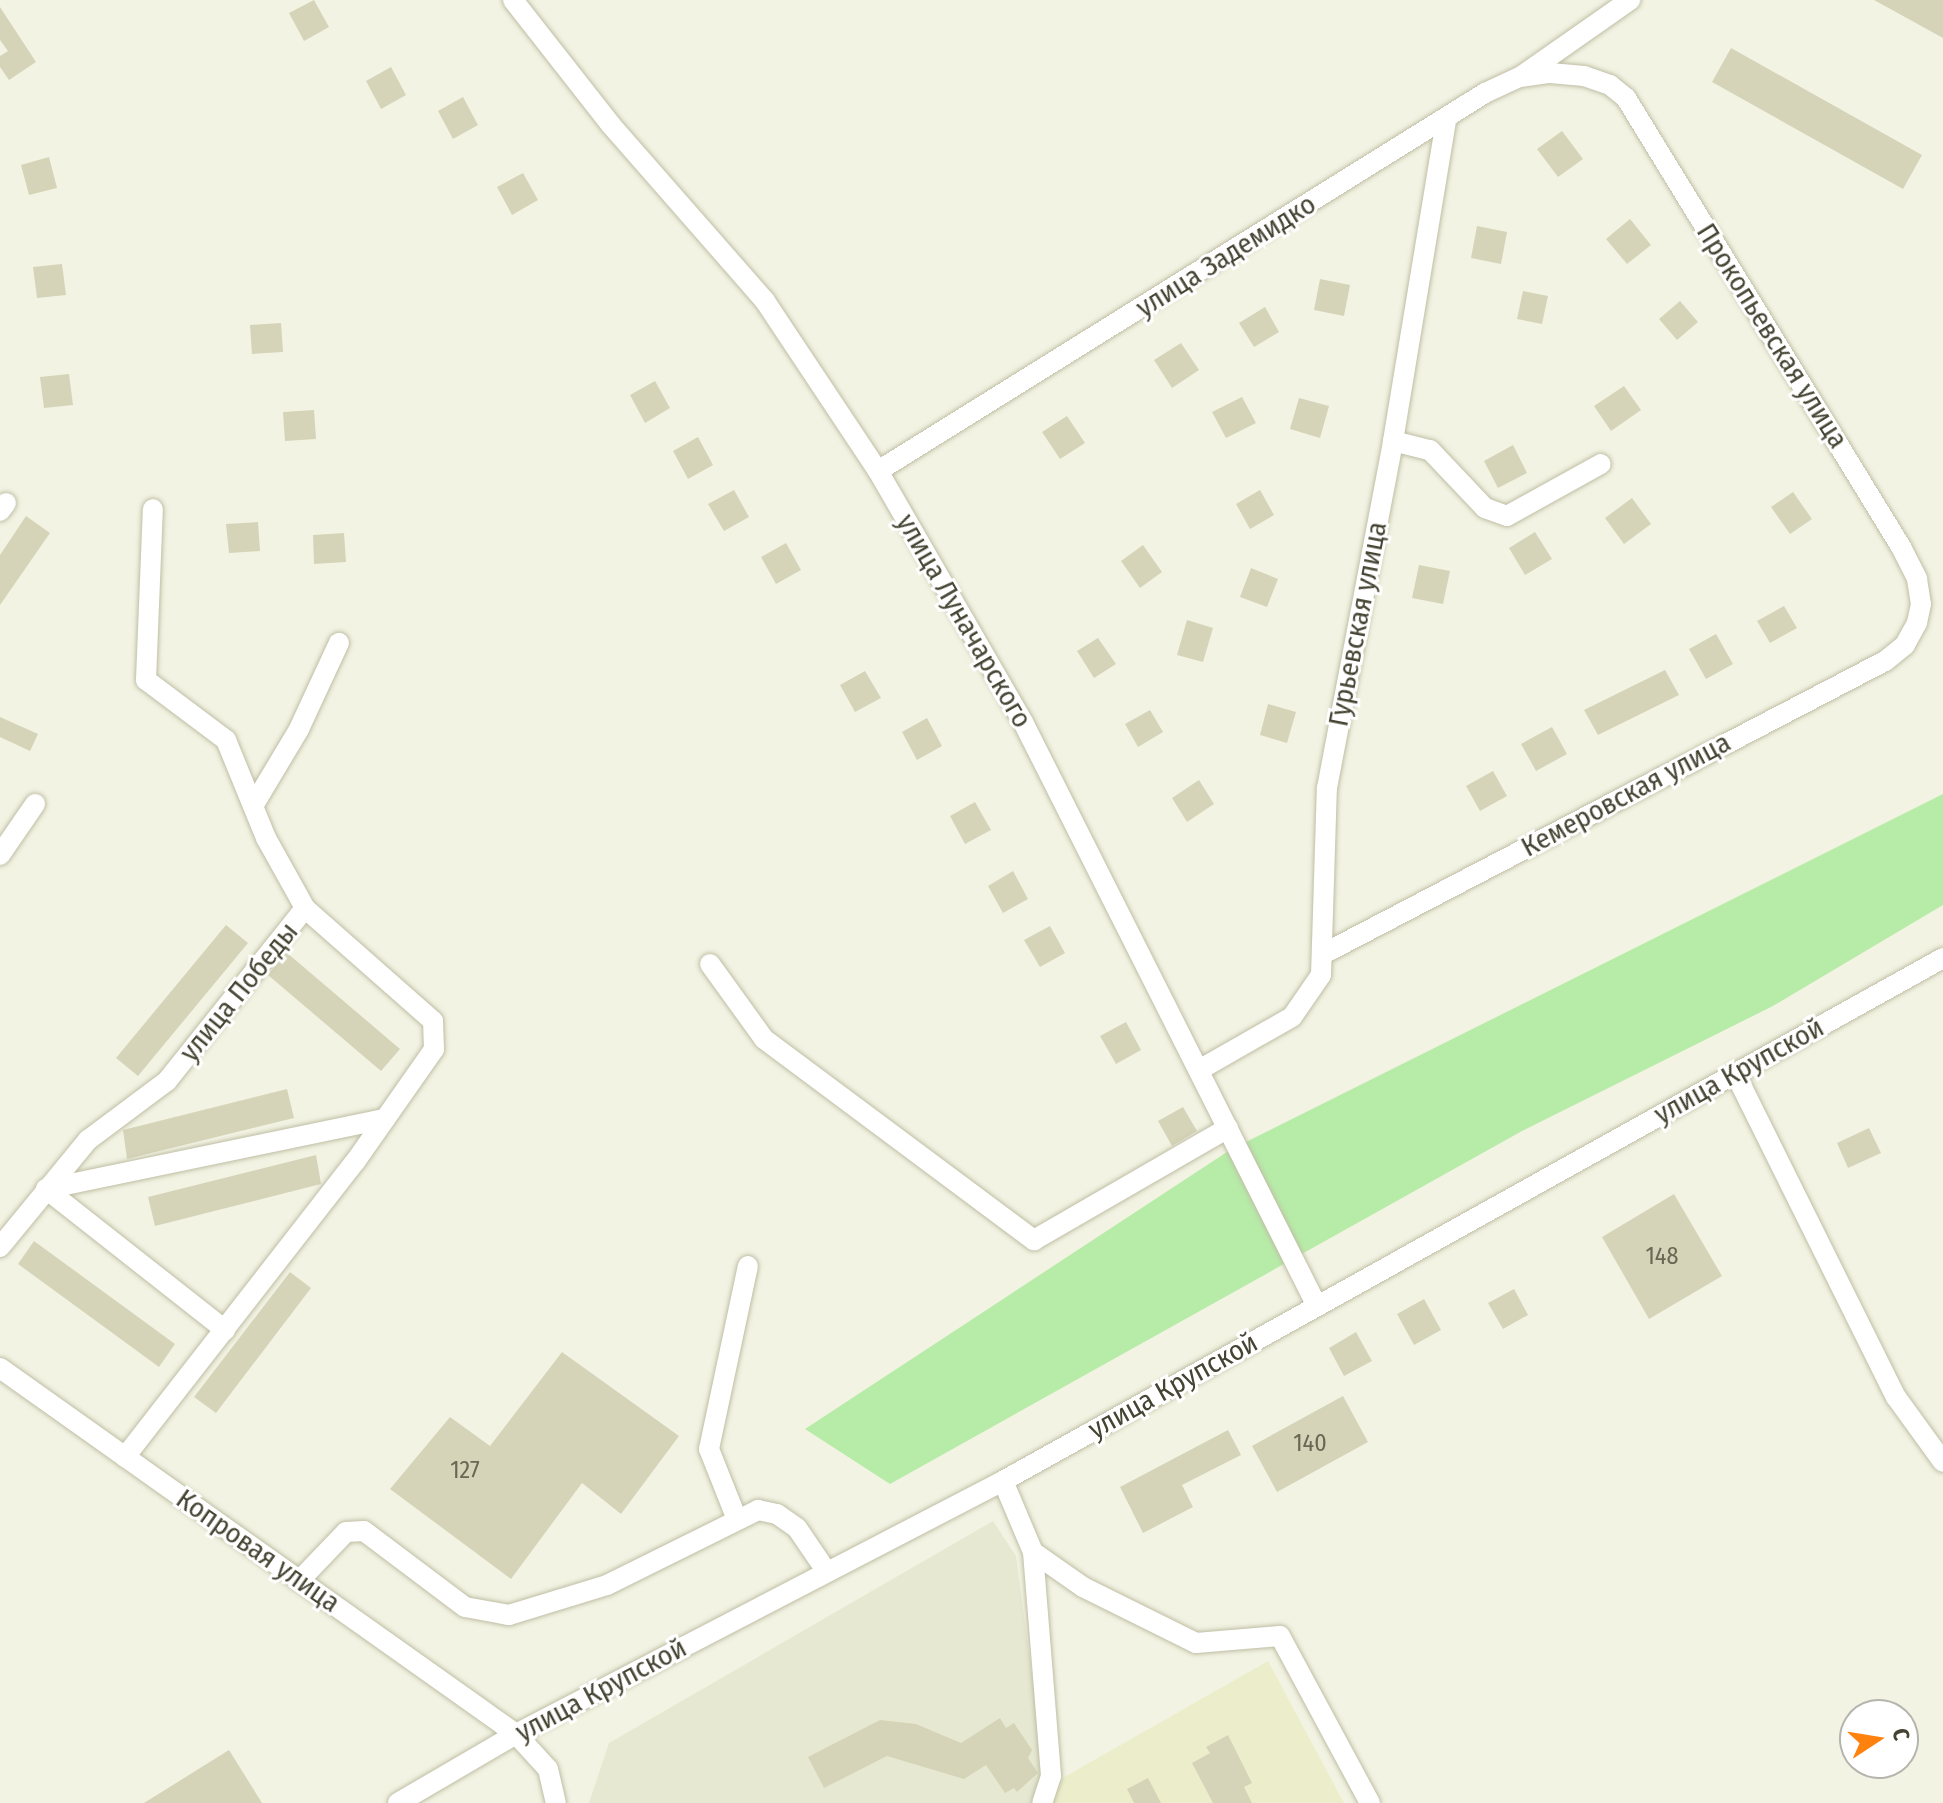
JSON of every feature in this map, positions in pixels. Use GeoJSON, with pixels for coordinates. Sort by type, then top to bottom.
{"type":"FeatureCollection","features":[{"type":"Feature","properties":{"kind":"street","name":"улица Луначарского"},"geometry":{"type":"LineString","coordinates":[[513,0],[611,125],[765,301],[878,471],[1023,722],[1317,1306]]}},
{"type":"Feature","properties":{"kind":"street"},"geometry":{"type":"LineString","coordinates":[[1520,77],[1630,0]]}},
{"type":"Feature","properties":{"kind":"street","name":"улица Задемидко"},"geometry":{"type":"LineString","coordinates":[[878,471],[1485,93],[1520,77],[1584,76]]}},
{"type":"Feature","properties":{"kind":"street","name":"Прокопьевская улица"},"geometry":{"type":"LineString","coordinates":[[1584,76],[1610,85],[1626,98],[1901,547],[1917,579],[1917,623]]}},
{"type":"Feature","properties":{"kind":"street","name":"Гурьевская улица"},"geometry":{"type":"LineString","coordinates":[[1199,1070],[1292,1017],[1321,975],[1327,788],[1393,441],[1446,120]]}},
{"type":"Feature","properties":{"kind":"street"},"geometry":{"type":"LineString","coordinates":[[1393,441],[1430,450],[1485,508],[1507,516],[1601,464]]}},
{"type":"Feature","properties":{"kind":"street"},"geometry":{"type":"LineString","coordinates":[[153,509],[146,680],[226,740],[253,806],[305,908]]}},
{"type":"Feature","properties":{"kind":"street","name":"Кемеровская улица"},"geometry":{"type":"LineString","coordinates":[[1323,954],[1885,661],[1905,645],[1917,623]]}},
{"type":"Feature","properties":{"kind":"street"},"geometry":{"type":"LineString","coordinates":[[253,806],[299,729],[339,643]]}},
{"type":"Feature","properties":{"kind":"street"},"geometry":{"type":"LineString","coordinates":[[0,855],[35,804]]}},
{"type":"Feature","properties":{"kind":"street","name":"улица Победы"},"geometry":{"type":"LineString","coordinates":[[0,1247],[88,1140],[167,1081],[305,908],[433,1021],[434,1049],[385,1119]]}},
{"type":"Feature","properties":{"kind":"street","name":"улица Крупской"},"geometry":{"type":"LineString","coordinates":[[398,1803],[516,1734],[1003,1481],[1943,958]]}},
{"type":"Feature","properties":{"kind":"street"},"geometry":{"type":"LineString","coordinates":[[710,964],[764,1039],[1034,1240],[1228,1128]]}},
{"type":"Feature","properties":{"kind":"street"},"geometry":{"type":"LineString","coordinates":[[1735,1073],[1896,1397],[1943,1462]]}},
{"type":"Feature","properties":{"kind":"street"},"geometry":{"type":"LineString","coordinates":[[46,1189],[385,1119]]}},
{"type":"Feature","properties":{"kind":"street"},"geometry":{"type":"LineString","coordinates":[[125,1457],[385,1119]]}},
{"type":"Feature","properties":{"kind":"street"},"geometry":{"type":"LineString","coordinates":[[46,1189],[225,1330]]}},
{"type":"Feature","properties":{"kind":"street"},"geometry":{"type":"LineString","coordinates":[[736,1517],[709,1449],[748,1266]]}},
{"type":"Feature","properties":{"kind":"street","name":"Копровая улица"},"geometry":{"type":"LineString","coordinates":[[0,1368],[516,1734],[548,1769],[556,1803]]}},
{"type":"Feature","properties":{"kind":"street"},"geometry":{"type":"LineString","coordinates":[[1003,1481],[1033,1552],[1051,1776],[1042,1803]]}},
{"type":"Feature","properties":{"kind":"street"},"geometry":{"type":"LineString","coordinates":[[299,1581],[346,1532],[364,1531],[465,1607],[509,1615],[607,1585],[736,1517],[758,1510],[777,1514],[797,1528],[827,1572]]}},
{"type":"Feature","properties":{"kind":"street"},"geometry":{"type":"LineString","coordinates":[[1033,1552],[1083,1587],[1196,1643],[1280,1636],[1370,1803]]}},
{"type":"Feature","properties":{"kind":"shaded area"},"geometry":{"type":"Polygon","coordinates":[[[993,1521],[1016,1556],[1045,1774],[1038,1803],[589,1803],[609,1743],[993,1521]]]}},
{"type":"Feature","properties":{"kind":"shaded area"},"geometry":{"type":"Polygon","coordinates":[[[1268,1661],[1344,1803],[1052,1803],[1059,1780],[1268,1661]]]}},
{"type":"Feature","properties":{"kind":"green space"},"geometry":{"type":"Polygon","coordinates":[[[1943,794],[1943,905],[1773,1006],[1522,1131],[890,1484],[805,1429],[1230,1150],[1943,794]]]}},
{"type":"Feature","properties":{"kind":"building"},"geometry":{"type":"Polygon","coordinates":[[[314,0],[329,27],[304,41],[289,13],[314,0]]]}},
{"type":"Feature","properties":{"kind":"building"},"geometry":{"type":"Polygon","coordinates":[[[1874,0],[1943,0],[1943,38],[1874,0]]]}},
{"type":"Feature","properties":{"kind":"building"},"geometry":{"type":"Polygon","coordinates":[[[0,7],[36,62],[9,80],[0,67],[0,56],[8,51],[0,40],[0,7]]]}},
{"type":"Feature","properties":{"kind":"building"},"geometry":{"type":"Polygon","coordinates":[[[1731,48],[1922,155],[1903,189],[1712,82],[1731,48]]]}},
{"type":"Feature","properties":{"kind":"building"},"geometry":{"type":"Polygon","coordinates":[[[391,67],[406,95],[381,109],[366,81],[391,67]]]}},
{"type":"Feature","properties":{"kind":"building"},"geometry":{"type":"Polygon","coordinates":[[[463,97],[478,125],[453,139],[438,111],[463,97]]]}},
{"type":"Feature","properties":{"kind":"building"},"geometry":{"type":"Polygon","coordinates":[[[1562,131],[1583,159],[1558,177],[1537,149],[1562,131]]]}},
{"type":"Feature","properties":{"kind":"building"},"geometry":{"type":"Polygon","coordinates":[[[49,157],[57,188],[29,195],[21,165],[49,157]]]}},
{"type":"Feature","properties":{"kind":"building"},"geometry":{"type":"Polygon","coordinates":[[[523,173],[538,200],[512,215],[497,187],[523,173]]]}},
{"type":"Feature","properties":{"kind":"building"},"geometry":{"type":"Polygon","coordinates":[[[1630,219],[1651,245],[1627,264],[1606,239],[1630,219]]]}},
{"type":"Feature","properties":{"kind":"building"},"geometry":{"type":"Polygon","coordinates":[[[1477,226],[1507,232],[1501,264],[1471,258],[1477,226]]]}},
{"type":"Feature","properties":{"kind":"building"},"geometry":{"type":"Polygon","coordinates":[[[62,264],[66,295],[37,298],[33,267],[62,264]]]}},
{"type":"Feature","properties":{"kind":"building"},"geometry":{"type":"Polygon","coordinates":[[[1320,279],[1350,285],[1344,316],[1314,310],[1320,279]]]}},
{"type":"Feature","properties":{"kind":"building"},"geometry":{"type":"Polygon","coordinates":[[[1523,291],[1548,296],[1542,324],[1517,319],[1523,291]]]}},
{"type":"Feature","properties":{"kind":"building"},"geometry":{"type":"Polygon","coordinates":[[[1680,301],[1698,322],[1677,340],[1659,319],[1680,301]]]}},
{"type":"Feature","properties":{"kind":"building"},"geometry":{"type":"Polygon","coordinates":[[[1265,307],[1279,332],[1254,347],[1239,323],[1265,307]]]}},
{"type":"Feature","properties":{"kind":"building"},"geometry":{"type":"Polygon","coordinates":[[[281,323],[283,352],[252,354],[250,325],[281,323]]]}},
{"type":"Feature","properties":{"kind":"building"},"geometry":{"type":"Polygon","coordinates":[[[1181,343],[1199,370],[1172,388],[1154,360],[1181,343]]]}},
{"type":"Feature","properties":{"kind":"building"},"geometry":{"type":"Polygon","coordinates":[[[69,374],[73,405],[44,408],[40,377],[69,374]]]}},
{"type":"Feature","properties":{"kind":"building"},"geometry":{"type":"Polygon","coordinates":[[[655,381],[670,408],[645,423],[630,395],[655,381]]]}},
{"type":"Feature","properties":{"kind":"building"},"geometry":{"type":"Polygon","coordinates":[[[1624,386],[1641,410],[1611,431],[1594,406],[1624,386]]]}},
{"type":"Feature","properties":{"kind":"building"},"geometry":{"type":"Polygon","coordinates":[[[1242,397],[1256,423],[1226,438],[1212,412],[1242,397]]]}},
{"type":"Feature","properties":{"kind":"building"},"geometry":{"type":"Polygon","coordinates":[[[1299,398],[1329,406],[1320,438],[1290,429],[1299,398]]]}},
{"type":"Feature","properties":{"kind":"building"},"geometry":{"type":"Polygon","coordinates":[[[314,410],[316,439],[285,441],[283,412],[314,410]]]}},
{"type":"Feature","properties":{"kind":"building"},"geometry":{"type":"Polygon","coordinates":[[[1067,416],[1085,443],[1060,459],[1042,432],[1067,416]]]}},
{"type":"Feature","properties":{"kind":"building"},"geometry":{"type":"Polygon","coordinates":[[[698,437],[713,465],[688,479],[673,451],[698,437]]]}},
{"type":"Feature","properties":{"kind":"building"},"geometry":{"type":"Polygon","coordinates":[[[1513,445],[1527,473],[1498,488],[1484,461],[1513,445]]]}},
{"type":"Feature","properties":{"kind":"building"},"geometry":{"type":"Polygon","coordinates":[[[734,490],[749,517],[724,531],[708,504],[734,490]]]}},
{"type":"Feature","properties":{"kind":"building"},"geometry":{"type":"Polygon","coordinates":[[[1260,490],[1274,515],[1250,529],[1236,504],[1260,490]]]}},
{"type":"Feature","properties":{"kind":"building"},"geometry":{"type":"Polygon","coordinates":[[[1793,492],[1812,519],[1790,534],[1771,507],[1793,492]]]}},
{"type":"Feature","properties":{"kind":"building"},"geometry":{"type":"Polygon","coordinates":[[[1632,498],[1651,524],[1624,544],[1605,518],[1632,498]]]}},
{"type":"Feature","properties":{"kind":"building"},"geometry":{"type":"Polygon","coordinates":[[[26,516],[50,533],[0,605],[0,555],[26,516]]]}},
{"type":"Feature","properties":{"kind":"building"},"geometry":{"type":"Polygon","coordinates":[[[258,522],[260,551],[229,553],[226,524],[258,522]]]}},
{"type":"Feature","properties":{"kind":"building"},"geometry":{"type":"Polygon","coordinates":[[[1535,532],[1552,559],[1525,575],[1509,548],[1535,532]]]}},
{"type":"Feature","properties":{"kind":"building"},"geometry":{"type":"Polygon","coordinates":[[[344,533],[346,562],[314,564],[313,535],[344,533]]]}},
{"type":"Feature","properties":{"kind":"building"},"geometry":{"type":"Polygon","coordinates":[[[786,543],[801,570],[776,584],[761,557],[786,543]]]}},
{"type":"Feature","properties":{"kind":"building"},"geometry":{"type":"Polygon","coordinates":[[[1143,545],[1162,572],[1140,588],[1121,561],[1143,545]]]}},
{"type":"Feature","properties":{"kind":"building"},"geometry":{"type":"Polygon","coordinates":[[[1419,565],[1450,571],[1443,604],[1412,598],[1419,565]]]}},
{"type":"Feature","properties":{"kind":"building"},"geometry":{"type":"Polygon","coordinates":[[[1251,568],[1278,579],[1267,607],[1240,597],[1251,568]]]}},
{"type":"Feature","properties":{"kind":"building"},"geometry":{"type":"Polygon","coordinates":[[[1784,606],[1797,628],[1770,643],[1757,621],[1784,606]]]}},
{"type":"Feature","properties":{"kind":"building"},"geometry":{"type":"Polygon","coordinates":[[[1187,620],[1213,628],[1203,662],[1177,655],[1187,620]]]}},
{"type":"Feature","properties":{"kind":"building"},"geometry":{"type":"Polygon","coordinates":[[[1716,634],[1733,664],[1706,679],[1689,649],[1716,634]]]}},
{"type":"Feature","properties":{"kind":"building"},"geometry":{"type":"Polygon","coordinates":[[[1098,638],[1116,664],[1094,678],[1077,651],[1098,638]]]}},
{"type":"Feature","properties":{"kind":"building"},"geometry":{"type":"Polygon","coordinates":[[[1665,670],[1679,695],[1598,735],[1584,710],[1665,670]]]}},
{"type":"Feature","properties":{"kind":"building"},"geometry":{"type":"Polygon","coordinates":[[[865,671],[881,698],[855,712],[840,685],[865,671]]]}},
{"type":"Feature","properties":{"kind":"building"},"geometry":{"type":"Polygon","coordinates":[[[1268,704],[1296,712],[1287,743],[1260,735],[1268,704]]]}},
{"type":"Feature","properties":{"kind":"building"},"geometry":{"type":"Polygon","coordinates":[[[1150,710],[1163,732],[1138,747],[1125,724],[1150,710]]]}},
{"type":"Feature","properties":{"kind":"building"},"geometry":{"type":"Polygon","coordinates":[[[0,717],[38,734],[30,751],[0,737],[0,717]]]}},
{"type":"Feature","properties":{"kind":"building"},"geometry":{"type":"Polygon","coordinates":[[[927,718],[942,746],[917,760],[902,732],[927,718]]]}},
{"type":"Feature","properties":{"kind":"building"},"geometry":{"type":"Polygon","coordinates":[[[1552,727],[1567,754],[1536,771],[1521,744],[1552,727]]]}},
{"type":"Feature","properties":{"kind":"building"},"geometry":{"type":"Polygon","coordinates":[[[1493,771],[1507,796],[1480,811],[1466,786],[1493,771]]]}},
{"type":"Feature","properties":{"kind":"building"},"geometry":{"type":"Polygon","coordinates":[[[1199,780],[1214,804],[1187,822],[1172,798],[1199,780]]]}},
{"type":"Feature","properties":{"kind":"building"},"geometry":{"type":"Polygon","coordinates":[[[975,802],[991,830],[965,844],[950,816],[975,802]]]}},
{"type":"Feature","properties":{"kind":"building"},"geometry":{"type":"Polygon","coordinates":[[[1013,871],[1028,899],[1003,913],[988,886],[1013,871]]]}},
{"type":"Feature","properties":{"kind":"building"},"geometry":{"type":"Polygon","coordinates":[[[226,925],[248,943],[138,1076],[116,1058],[226,925]]]}},
{"type":"Feature","properties":{"kind":"building"},"geometry":{"type":"Polygon","coordinates":[[[1050,926],[1065,953],[1040,967],[1024,940],[1050,926]]]}},
{"type":"Feature","properties":{"kind":"building"},"geometry":{"type":"Polygon","coordinates":[[[286,952],[400,1049],[381,1071],[268,975],[286,952]]]}},
{"type":"Feature","properties":{"kind":"building"},"geometry":{"type":"Polygon","coordinates":[[[1126,1022],[1141,1050],[1116,1064],[1100,1036],[1126,1022]]]}},
{"type":"Feature","properties":{"kind":"building"},"geometry":{"type":"Polygon","coordinates":[[[287,1089],[294,1118],[127,1159],[123,1130],[287,1089]]]}},
{"type":"Feature","properties":{"kind":"building"},"geometry":{"type":"Polygon","coordinates":[[[1183,1107],[1197,1131],[1172,1146],[1158,1121],[1183,1107]]]}},
{"type":"Feature","properties":{"kind":"building"},"geometry":{"type":"Polygon","coordinates":[[[1869,1128],[1881,1153],[1848,1168],[1837,1143],[1869,1128]]]}},
{"type":"Feature","properties":{"kind":"building"},"geometry":{"type":"Polygon","coordinates":[[[316,1155],[321,1184],[155,1226],[148,1197],[316,1155]]]}},
{"type":"Feature","properties":{"kind":"building"},"geometry":{"type":"Polygon","coordinates":[[[1674,1194],[1722,1276],[1649,1319],[1602,1237],[1674,1194]]]}},
{"type":"Feature","properties":{"kind":"building"},"geometry":{"type":"Polygon","coordinates":[[[34,1241],[175,1344],[159,1367],[18,1264],[34,1241]]]}},
{"type":"Feature","properties":{"kind":"building"},"geometry":{"type":"Polygon","coordinates":[[[290,1272],[311,1288],[216,1413],[194,1397],[290,1272]]]}},
{"type":"Feature","properties":{"kind":"building"},"geometry":{"type":"Polygon","coordinates":[[[1514,1289],[1528,1315],[1503,1329],[1488,1303],[1514,1289]]]}},
{"type":"Feature","properties":{"kind":"building"},"geometry":{"type":"Polygon","coordinates":[[[1424,1299],[1441,1330],[1414,1345],[1397,1314],[1424,1299]]]}},
{"type":"Feature","properties":{"kind":"building"},"geometry":{"type":"Polygon","coordinates":[[[1356,1332],[1372,1361],[1344,1376],[1329,1348],[1356,1332]]]}},
{"type":"Feature","properties":{"kind":"building"},"geometry":{"type":"Polygon","coordinates":[[[562,1352],[679,1436],[621,1514],[582,1483],[511,1579],[390,1489],[450,1417],[490,1446],[562,1352]]]}},
{"type":"Feature","properties":{"kind":"building"},"geometry":{"type":"Polygon","coordinates":[[[1343,1396],[1368,1442],[1277,1492],[1252,1446],[1343,1396]]]}},
{"type":"Feature","properties":{"kind":"building"},"geometry":{"type":"Polygon","coordinates":[[[1228,1430],[1241,1455],[1182,1485],[1193,1507],[1143,1533],[1120,1487],[1228,1430]]]}},
{"type":"Feature","properties":{"kind":"building"},"geometry":{"type":"Polygon","coordinates":[[[1000,1718],[1006,1728],[1014,1723],[1032,1750],[1028,1758],[1038,1773],[1017,1792],[1014,1788],[1005,1793],[986,1765],[964,1779],[887,1756],[824,1788],[808,1757],[880,1720],[916,1724],[961,1743],[1000,1718]]]}},
{"type":"Feature","properties":{"kind":"building"},"geometry":{"type":"Polygon","coordinates":[[[1228,1735],[1252,1783],[1244,1787],[1252,1803],[1213,1803],[1192,1763],[1210,1753],[1206,1747],[1228,1735]]]}},
{"type":"Feature","properties":{"kind":"building"},"geometry":{"type":"Polygon","coordinates":[[[229,1750],[262,1803],[144,1803],[229,1750]]]}},
{"type":"Feature","properties":{"kind":"building"},"geometry":{"type":"Polygon","coordinates":[[[1148,1778],[1161,1803],[1134,1803],[1127,1789],[1148,1778]]]}}]}
